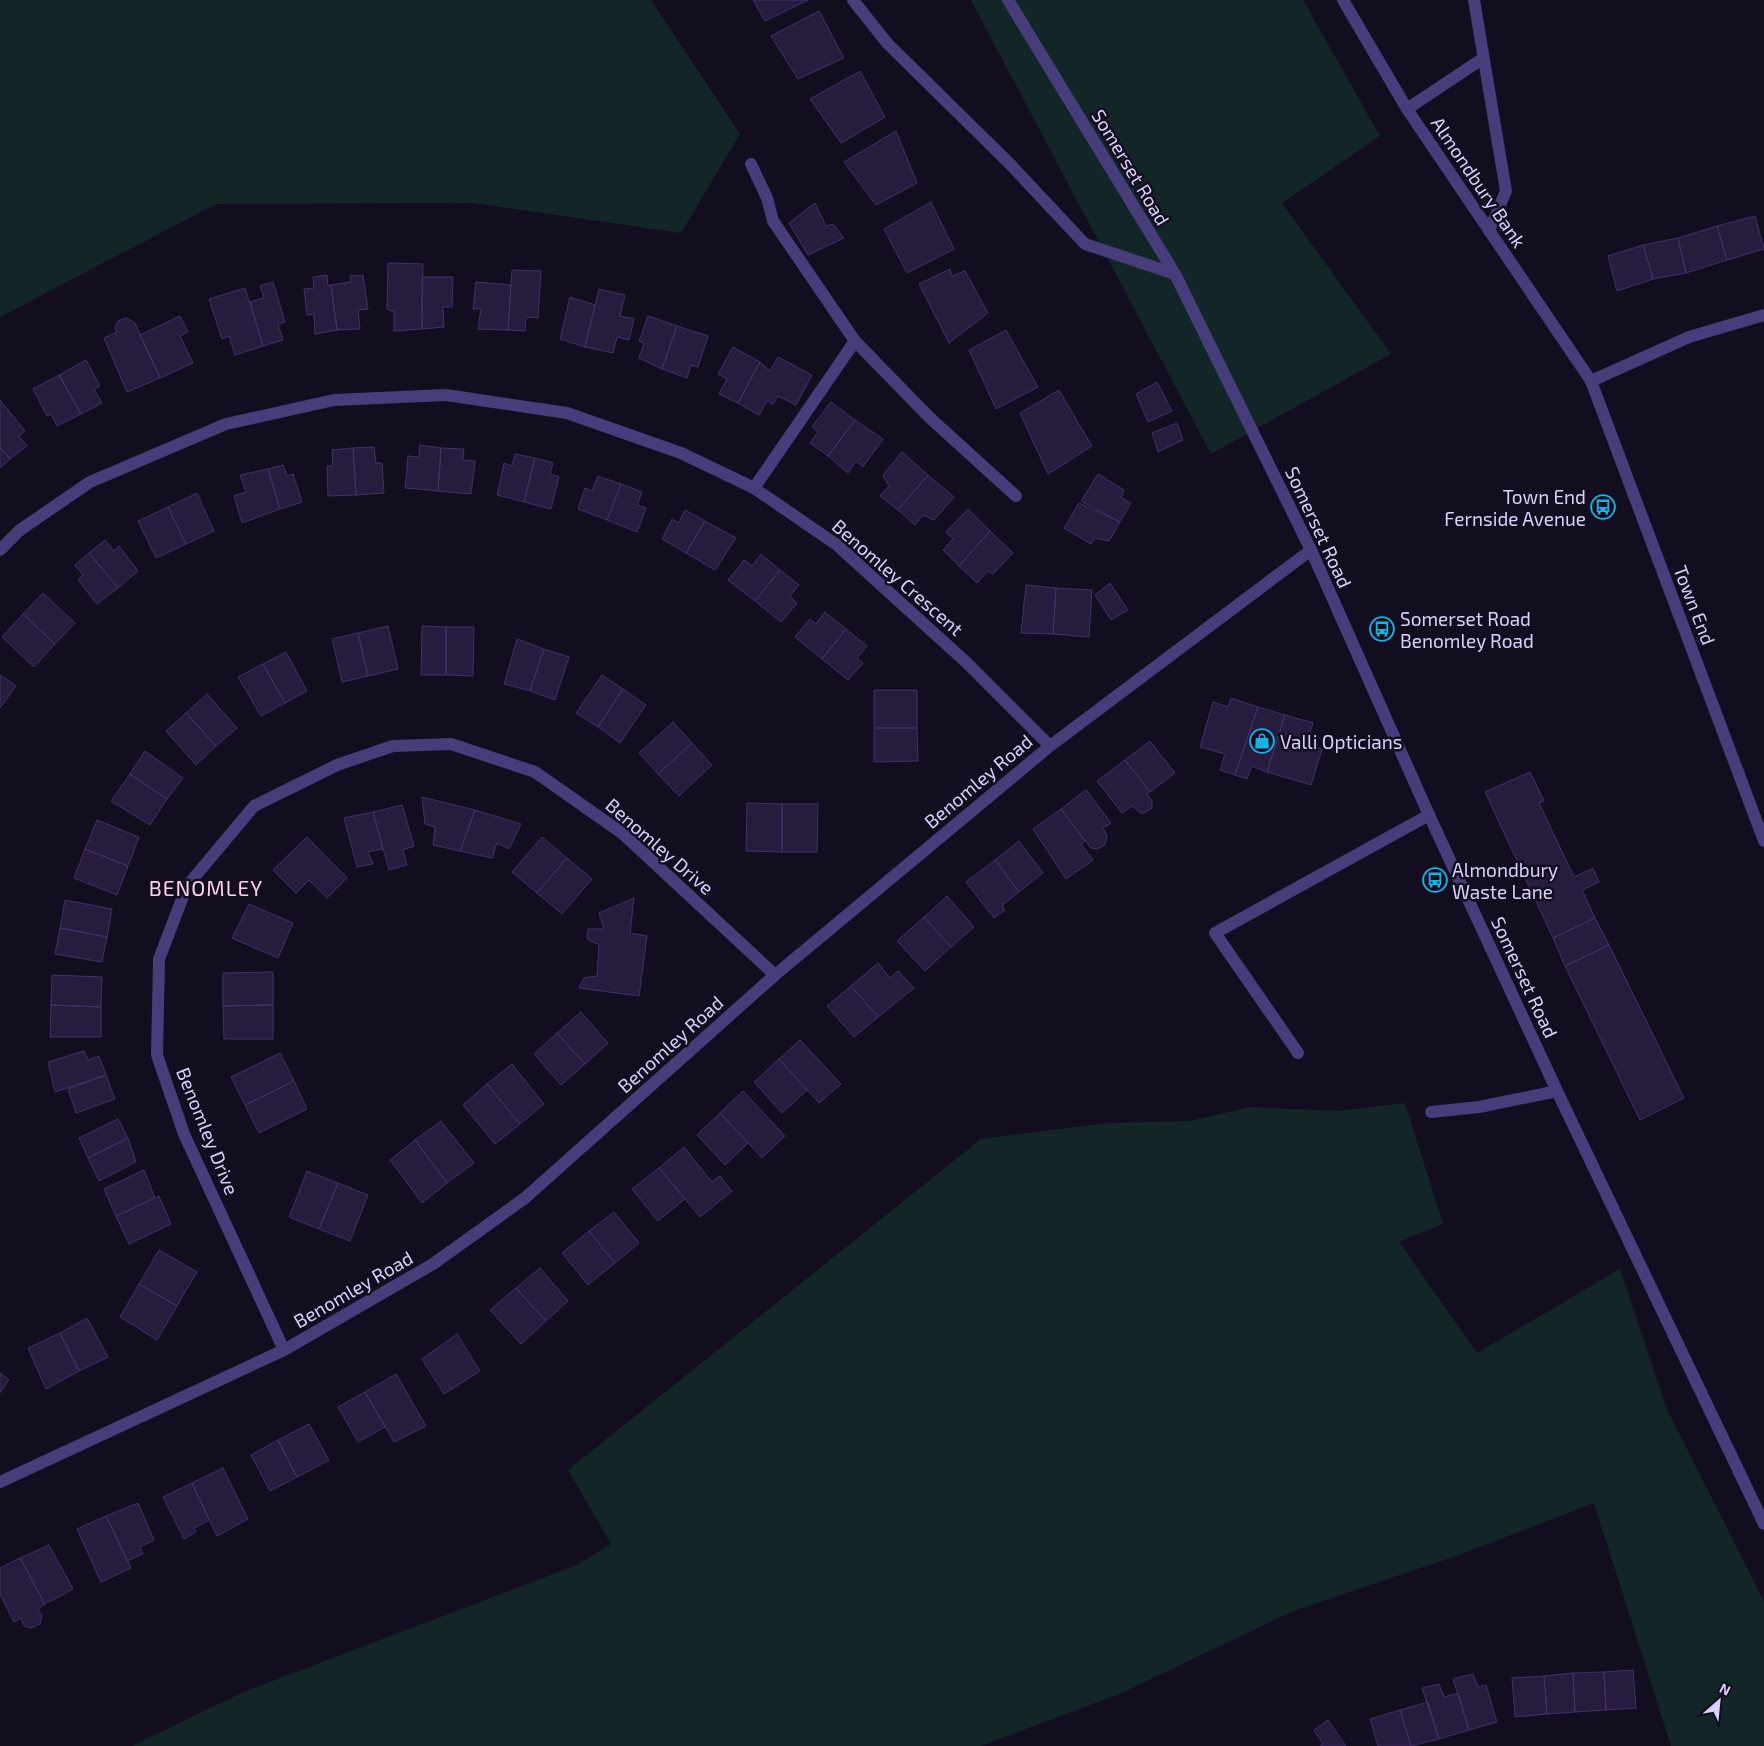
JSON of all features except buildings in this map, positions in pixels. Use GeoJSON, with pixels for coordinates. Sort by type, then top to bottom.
{"type":"FeatureCollection","features":[{"type":"Feature","properties":{"kind":"street"},"geometry":{"type":"LineString","coordinates":[[853,0],[887,43],[1010,164],[1085,244],[1175,274]]}},
{"type":"Feature","properties":{"kind":"street","name":"Somerset Road"},"geometry":{"type":"LineString","coordinates":[[1008,0],[1175,274],[1311,550],[1557,1091],[1764,1524]]}},
{"type":"Feature","properties":{"kind":"street","name":"Almondbury Bank"},"geometry":{"type":"LineString","coordinates":[[1343,0],[1407,109],[1591,381]]}},
{"type":"Feature","properties":{"kind":"street"},"geometry":{"type":"LineString","coordinates":[[1474,0],[1482,59],[1506,191],[1489,231]]}},
{"type":"Feature","properties":{"kind":"street"},"geometry":{"type":"LineString","coordinates":[[1407,109],[1482,59]]}},
{"type":"Feature","properties":{"kind":"street"},"geometry":{"type":"LineString","coordinates":[[752,164],[767,198],[773,221],[856,341],[929,417],[1016,496]]}},
{"type":"Feature","properties":{"kind":"street"},"geometry":{"type":"LineString","coordinates":[[1591,381],[1689,337],[1764,315]]}},
{"type":"Feature","properties":{"kind":"street"},"geometry":{"type":"LineString","coordinates":[[754,488],[856,341]]}},
{"type":"Feature","properties":{"kind":"street","name":"Town End"},"geometry":{"type":"LineString","coordinates":[[1591,381],[1764,842]]}},
{"type":"Feature","properties":{"kind":"street","name":"Benomley Crescent"},"geometry":{"type":"LineString","coordinates":[[0,550],[20,530],[90,482],[226,424],[334,400],[446,395],[567,413],[680,453],[754,488],[837,545],[967,663],[1050,746]]}},
{"type":"Feature","properties":{"kind":"street","name":"Benomley Road"},"geometry":{"type":"LineString","coordinates":[[0,1482],[284,1350],[433,1264],[525,1198],[775,975],[1050,746],[1311,550]]}},
{"type":"Feature","properties":{"kind":"street","name":"Benomley Drive"},"geometry":{"type":"LineString","coordinates":[[284,1350],[184,1134],[157,1055],[159,959],[187,886],[254,806],[337,765],[393,746],[451,744],[536,772],[622,833],[775,975]]}},
{"type":"Feature","properties":{"kind":"street"},"geometry":{"type":"LineString","coordinates":[[1298,1053],[1215,933],[1430,815]]}},
{"type":"Feature","properties":{"kind":"street"},"geometry":{"type":"LineString","coordinates":[[1432,1112],[1479,1107],[1557,1091]]}},
{"type":"Feature","properties":{"kind":"green space"},"geometry":{"type":"Polygon","coordinates":[[[0,0],[651,0],[740,134],[681,233],[473,203],[216,204],[0,317],[0,0]]]}},
{"type":"Feature","properties":{"kind":"green space"},"geometry":{"type":"Polygon","coordinates":[[[971,0],[1303,0],[1380,136],[1282,203],[1391,354],[1211,454],[971,0]]]}},
{"type":"Feature","properties":{"kind":"green space"},"geometry":{"type":"Polygon","coordinates":[[[1405,1103],[1443,1224],[1399,1242],[1477,1353],[1620,1269],[1666,1407],[1764,1602],[1764,1746],[1671,1746],[1594,1503],[1459,1555],[1293,1611],[1122,1693],[981,1746],[132,1746],[241,1693],[577,1565],[611,1544],[568,1470],[981,1139],[1108,1123],[1189,1121],[1251,1107],[1337,1111],[1405,1103]]]}},
{"type":"Feature","properties":{"kind":"place","name":"Town End Fernside Avenue"},"geometry":{"type":"Point","coordinates":[1603,507]}},
{"type":"Feature","properties":{"kind":"place","name":"Somerset Road Benomley Road"},"geometry":{"type":"Point","coordinates":[1382,629]}},
{"type":"Feature","properties":{"kind":"place","name":"Valli Opticians"},"geometry":{"type":"Point","coordinates":[1262,741]}},
{"type":"Feature","properties":{"kind":"place","name":"Almondbury Waste Lane"},"geometry":{"type":"Point","coordinates":[1435,880]}},
{"type":"Feature","properties":{"kind":"district","name":"BENOMLEY"},"geometry":{"type":"Point","coordinates":[206,887]}}]}
